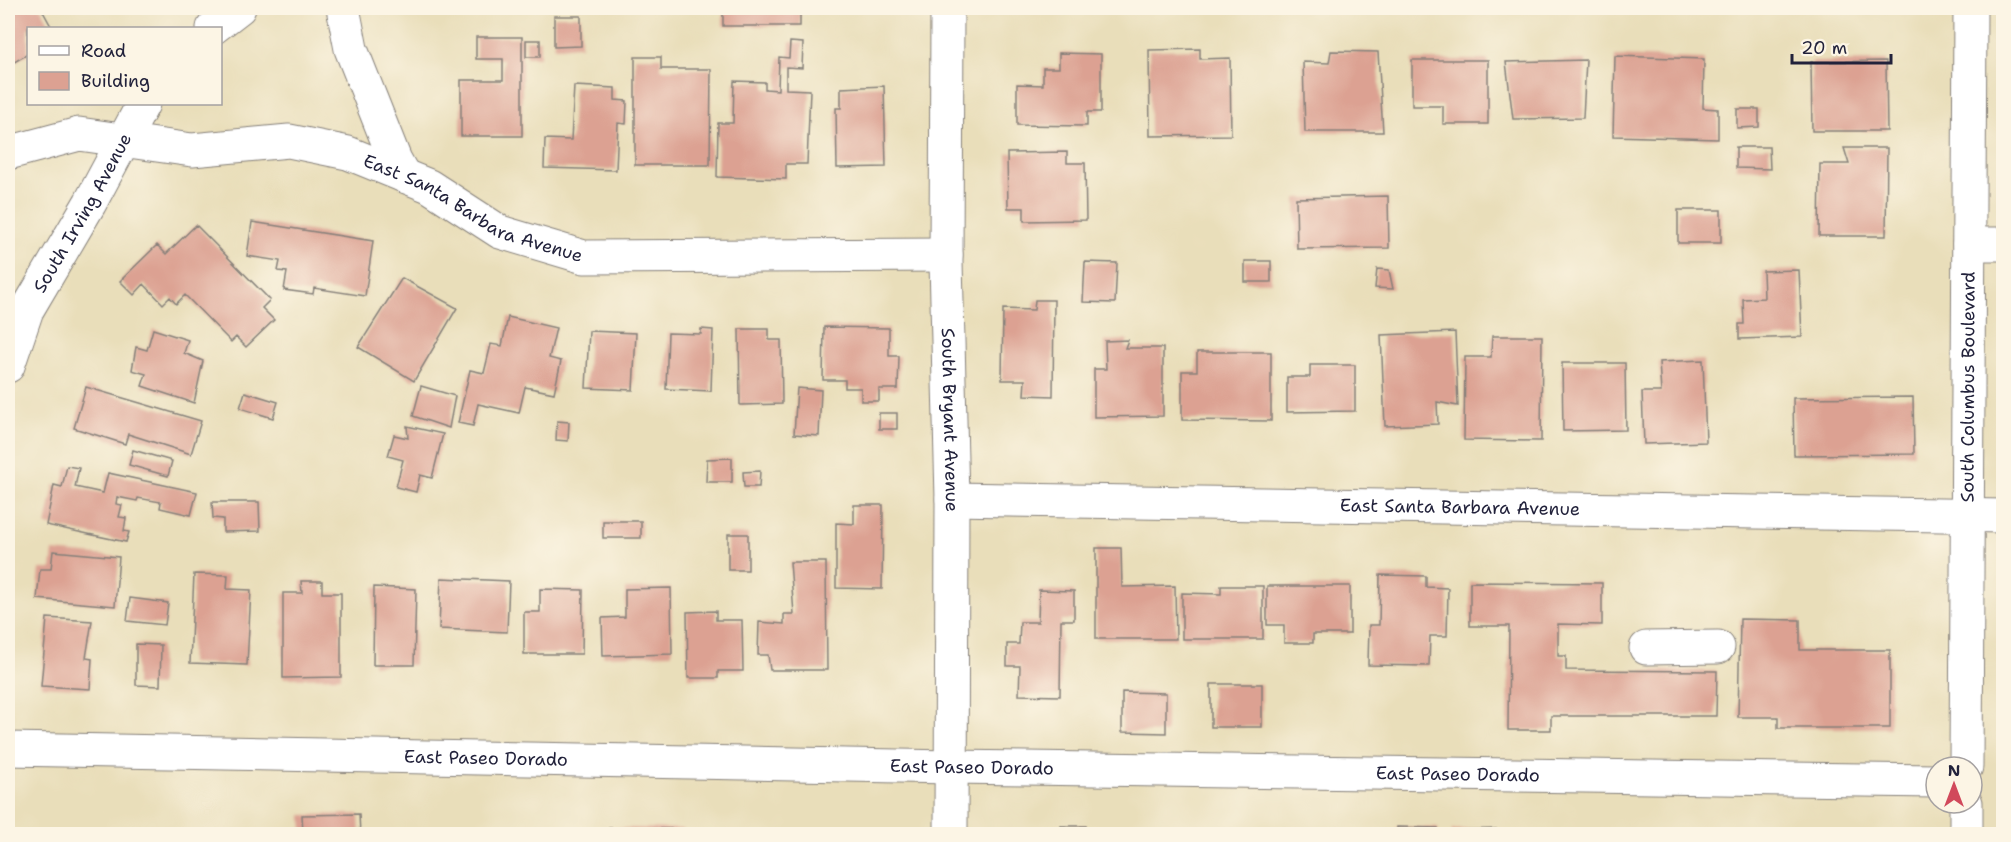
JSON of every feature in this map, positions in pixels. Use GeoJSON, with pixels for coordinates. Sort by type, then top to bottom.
{"type":"FeatureCollection","features":[{"type":"Feature","properties":{"kind":"street"},"geometry":{"type":"LineString","coordinates":[[214,27],[239,8]]}},
{"type":"Feature","properties":{"kind":"street"},"geometry":{"type":"LineString","coordinates":[[343,8],[351,49],[395,160],[404,176]]}},
{"type":"Feature","properties":{"kind":"street","name":"South Bryant Avenue"},"geometry":{"type":"LineString","coordinates":[[947,8],[946,255],[952,499],[951,834]]}},
{"type":"Feature","properties":{"kind":"street","name":"South Columbus Boulevard"},"geometry":{"type":"LineString","coordinates":[[1966,755],[1970,8]]}},
{"type":"Feature","properties":{"kind":"street","name":"South Irving Avenue"},"geometry":{"type":"LineString","coordinates":[[9,358],[27,310],[90,203],[142,105]]}},
{"type":"Feature","properties":{"kind":"street","name":"East Santa Barbara Avenue"},"geometry":{"type":"LineString","coordinates":[[8,153],[79,134],[192,150],[289,141],[348,153],[429,186],[500,232],[584,257],[946,255]]}},
{"type":"Feature","properties":{"kind":"street"},"geometry":{"type":"LineString","coordinates":[[1969,244],[2004,244]]}},
{"type":"Feature","properties":{"kind":"street","name":"East Santa Barbara Avenue"},"geometry":{"type":"LineString","coordinates":[[952,499],[2004,516]]}},
{"type":"Feature","properties":{"kind":"street"},"geometry":{"type":"LineString","coordinates":[[1646,648],[1718,647]]}},
{"type":"Feature","properties":{"kind":"street","name":"East Paseo Dorado"},"geometry":{"type":"LineString","coordinates":[[8,749],[951,767],[1924,781]]}},
{"type":"Feature","properties":{"kind":"street"},"geometry":{"type":"LineString","coordinates":[[1966,815],[1966,834]]}},
{"type":"Feature","properties":{"kind":"building"},"geometry":{"type":"Polygon","coordinates":[[[8,8],[41,8],[51,27],[27,27],[27,55],[11,64],[8,58],[8,8]]]}},
{"type":"Feature","properties":{"kind":"building"},"geometry":{"type":"Polygon","coordinates":[[[800,9],[800,26],[723,26],[723,10],[800,9]]]}},
{"type":"Feature","properties":{"kind":"building"},"geometry":{"type":"Polygon","coordinates":[[[554,16],[581,16],[581,46],[554,47],[554,16]]]}},
{"type":"Feature","properties":{"kind":"building"},"geometry":{"type":"Polygon","coordinates":[[[476,37],[522,37],[522,136],[461,136],[461,80],[503,80],[503,59],[476,59],[476,37]]]}},
{"type":"Feature","properties":{"kind":"building"},"geometry":{"type":"Polygon","coordinates":[[[526,40],[540,40],[540,57],[526,57],[526,40]]]}},
{"type":"Feature","properties":{"kind":"building"},"geometry":{"type":"Polygon","coordinates":[[[790,42],[803,43],[802,68],[786,67],[786,89],[810,90],[807,164],[786,164],[786,179],[717,177],[718,123],[733,123],[734,81],[765,82],[765,89],[778,90],[779,57],[789,58],[790,42]]]}},
{"type":"Feature","properties":{"kind":"building"},"geometry":{"type":"Polygon","coordinates":[[[1200,49],[1200,59],[1230,58],[1231,135],[1150,136],[1149,50],[1200,49]]]}},
{"type":"Feature","properties":{"kind":"building"},"geometry":{"type":"Polygon","coordinates":[[[1331,51],[1378,52],[1383,132],[1305,132],[1303,62],[1329,63],[1331,51]]]}},
{"type":"Feature","properties":{"kind":"building"},"geometry":{"type":"Polygon","coordinates":[[[1059,53],[1101,54],[1101,112],[1087,112],[1087,126],[1017,125],[1017,84],[1043,85],[1043,68],[1059,68],[1059,53]]]}},
{"type":"Feature","properties":{"kind":"building"},"geometry":{"type":"Polygon","coordinates":[[[1615,56],[1704,59],[1703,108],[1718,109],[1718,139],[1613,136],[1615,56]]]}},
{"type":"Feature","properties":{"kind":"building"},"geometry":{"type":"Polygon","coordinates":[[[635,57],[661,57],[661,69],[711,69],[710,165],[635,165],[635,57]]]}},
{"type":"Feature","properties":{"kind":"building"},"geometry":{"type":"Polygon","coordinates":[[[1412,60],[1488,60],[1488,124],[1443,124],[1443,106],[1412,106],[1412,60]]]}},
{"type":"Feature","properties":{"kind":"building"},"geometry":{"type":"Polygon","coordinates":[[[1586,60],[1583,118],[1513,119],[1506,62],[1586,60]]]}},
{"type":"Feature","properties":{"kind":"building"},"geometry":{"type":"Polygon","coordinates":[[[1886,61],[1887,131],[1812,131],[1811,62],[1886,61]]]}},
{"type":"Feature","properties":{"kind":"building"},"geometry":{"type":"Polygon","coordinates":[[[574,86],[615,88],[615,100],[627,101],[626,124],[618,123],[616,170],[544,168],[545,139],[571,140],[574,86]]]}},
{"type":"Feature","properties":{"kind":"building"},"geometry":{"type":"Polygon","coordinates":[[[884,86],[886,167],[837,168],[836,108],[841,108],[841,88],[884,86]]]}},
{"type":"Feature","properties":{"kind":"building"},"geometry":{"type":"Polygon","coordinates":[[[1737,109],[1759,109],[1759,127],[1737,128],[1737,109]]]}},
{"type":"Feature","properties":{"kind":"building"},"geometry":{"type":"Polygon","coordinates":[[[1736,147],[1769,147],[1770,169],[1736,168],[1736,147]]]}},
{"type":"Feature","properties":{"kind":"building"},"geometry":{"type":"Polygon","coordinates":[[[1844,148],[1887,148],[1886,236],[1819,236],[1820,164],[1849,164],[1844,148]]]}},
{"type":"Feature","properties":{"kind":"building"},"geometry":{"type":"Polygon","coordinates":[[[1067,152],[1067,163],[1085,163],[1086,220],[1024,221],[1024,208],[1008,208],[1007,153],[1067,152]]]}},
{"type":"Feature","properties":{"kind":"building"},"geometry":{"type":"Polygon","coordinates":[[[1388,196],[1389,248],[1297,249],[1296,198],[1388,196]]]}},
{"type":"Feature","properties":{"kind":"building"},"geometry":{"type":"Polygon","coordinates":[[[1678,210],[1721,210],[1721,243],[1678,243],[1678,210]]]}},
{"type":"Feature","properties":{"kind":"building"},"geometry":{"type":"Polygon","coordinates":[[[252,222],[373,241],[365,296],[314,288],[313,294],[284,290],[287,272],[278,271],[280,261],[247,256],[252,222]]]}},
{"type":"Feature","properties":{"kind":"building"},"geometry":{"type":"Polygon","coordinates":[[[196,225],[270,300],[262,308],[274,320],[246,347],[236,337],[231,342],[185,295],[176,304],[170,297],[163,304],[144,284],[134,295],[120,281],[157,245],[166,254],[196,225]]]}},
{"type":"Feature","properties":{"kind":"building"},"geometry":{"type":"Polygon","coordinates":[[[1245,261],[1271,261],[1271,282],[1245,282],[1245,261]]]}},
{"type":"Feature","properties":{"kind":"building"},"geometry":{"type":"Polygon","coordinates":[[[1085,262],[1117,263],[1115,303],[1083,302],[1085,262]]]}},
{"type":"Feature","properties":{"kind":"building"},"geometry":{"type":"Polygon","coordinates":[[[1377,269],[1389,270],[1393,289],[1375,288],[1377,269]]]}},
{"type":"Feature","properties":{"kind":"building"},"geometry":{"type":"Polygon","coordinates":[[[1799,270],[1802,337],[1739,339],[1739,324],[1744,324],[1743,299],[1764,298],[1763,271],[1799,270]]]}},
{"type":"Feature","properties":{"kind":"building"},"geometry":{"type":"Polygon","coordinates":[[[402,278],[457,308],[414,381],[358,347],[402,278]]]}},
{"type":"Feature","properties":{"kind":"building"},"geometry":{"type":"Polygon","coordinates":[[[1035,300],[1054,300],[1053,396],[1024,395],[1025,380],[1002,380],[1003,309],[1034,310],[1035,300]]]}},
{"type":"Feature","properties":{"kind":"building"},"geometry":{"type":"Polygon","coordinates":[[[508,317],[556,328],[549,358],[561,361],[554,393],[525,387],[519,413],[478,404],[473,426],[458,423],[470,370],[484,373],[491,344],[502,346],[508,317]]]}},
{"type":"Feature","properties":{"kind":"building"},"geometry":{"type":"Polygon","coordinates":[[[824,327],[889,328],[889,356],[899,356],[898,389],[879,389],[879,401],[861,401],[861,388],[845,388],[845,380],[823,380],[824,327]]]}},
{"type":"Feature","properties":{"kind":"building"},"geometry":{"type":"Polygon","coordinates":[[[153,329],[188,340],[184,353],[203,361],[194,403],[142,386],[146,374],[132,370],[136,347],[147,350],[153,329]]]}},
{"type":"Feature","properties":{"kind":"building"},"geometry":{"type":"Polygon","coordinates":[[[701,329],[713,330],[711,391],[666,389],[668,333],[701,334],[701,329]]]}},
{"type":"Feature","properties":{"kind":"building"},"geometry":{"type":"Polygon","coordinates":[[[739,329],[769,329],[769,340],[781,340],[782,404],[740,405],[739,329]]]}},
{"type":"Feature","properties":{"kind":"building"},"geometry":{"type":"Polygon","coordinates":[[[589,331],[636,333],[633,390],[586,388],[589,331]]]}},
{"type":"Feature","properties":{"kind":"building"},"geometry":{"type":"Polygon","coordinates":[[[1455,332],[1458,406],[1437,402],[1438,424],[1385,426],[1381,335],[1455,332]]]}},
{"type":"Feature","properties":{"kind":"building"},"geometry":{"type":"Polygon","coordinates":[[[1492,336],[1542,336],[1541,441],[1464,440],[1465,357],[1491,357],[1492,336]]]}},
{"type":"Feature","properties":{"kind":"building"},"geometry":{"type":"Polygon","coordinates":[[[1128,340],[1125,348],[1163,348],[1163,416],[1094,417],[1094,369],[1106,369],[1105,341],[1128,340]]]}},
{"type":"Feature","properties":{"kind":"building"},"geometry":{"type":"Polygon","coordinates":[[[1197,352],[1271,352],[1271,421],[1182,420],[1182,371],[1197,371],[1197,352]]]}},
{"type":"Feature","properties":{"kind":"building"},"geometry":{"type":"Polygon","coordinates":[[[1703,360],[1706,442],[1644,444],[1642,392],[1661,392],[1659,362],[1703,360]]]}},
{"type":"Feature","properties":{"kind":"building"},"geometry":{"type":"Polygon","coordinates":[[[1562,363],[1625,363],[1626,430],[1563,431],[1562,363]]]}},
{"type":"Feature","properties":{"kind":"building"},"geometry":{"type":"Polygon","coordinates":[[[1310,365],[1355,365],[1355,411],[1287,412],[1287,377],[1310,377],[1310,365]]]}},
{"type":"Feature","properties":{"kind":"building"},"geometry":{"type":"Polygon","coordinates":[[[421,386],[455,396],[449,428],[413,416],[421,386]]]}},
{"type":"Feature","properties":{"kind":"building"},"geometry":{"type":"Polygon","coordinates":[[[86,387],[201,421],[191,454],[128,434],[125,444],[74,428],[86,387]]]}},
{"type":"Feature","properties":{"kind":"building"},"geometry":{"type":"Polygon","coordinates":[[[797,388],[821,390],[819,436],[794,434],[797,388]]]}},
{"type":"Feature","properties":{"kind":"building"},"geometry":{"type":"Polygon","coordinates":[[[245,392],[278,402],[273,418],[240,408],[245,392]]]}},
{"type":"Feature","properties":{"kind":"building"},"geometry":{"type":"Polygon","coordinates":[[[1913,397],[1914,454],[1794,455],[1793,398],[1913,397]]]}},
{"type":"Feature","properties":{"kind":"building"},"geometry":{"type":"Polygon","coordinates":[[[879,413],[897,413],[897,429],[879,429],[879,413]]]}},
{"type":"Feature","properties":{"kind":"building"},"geometry":{"type":"Polygon","coordinates":[[[557,421],[569,422],[568,441],[556,440],[557,421]]]}},
{"type":"Feature","properties":{"kind":"building"},"geometry":{"type":"Polygon","coordinates":[[[407,426],[443,434],[432,478],[420,475],[416,492],[396,487],[403,460],[388,456],[394,435],[408,438],[407,426]]]}},
{"type":"Feature","properties":{"kind":"building"},"geometry":{"type":"Polygon","coordinates":[[[133,450],[172,461],[168,476],[129,465],[133,450]]]}},
{"type":"Feature","properties":{"kind":"building"},"geometry":{"type":"Polygon","coordinates":[[[732,458],[732,482],[706,482],[707,459],[732,458]]]}},
{"type":"Feature","properties":{"kind":"building"},"geometry":{"type":"Polygon","coordinates":[[[67,466],[79,468],[75,487],[103,493],[108,473],[197,492],[191,515],[160,508],[161,502],[117,497],[116,504],[122,505],[119,517],[126,518],[124,531],[129,532],[126,542],[46,525],[54,485],[62,487],[67,466]]]}},
{"type":"Feature","properties":{"kind":"building"},"geometry":{"type":"Polygon","coordinates":[[[760,471],[759,487],[744,487],[743,472],[760,471]]]}},
{"type":"Feature","properties":{"kind":"building"},"geometry":{"type":"Polygon","coordinates":[[[212,502],[259,502],[260,531],[223,532],[223,519],[213,518],[212,502]]]}},
{"type":"Feature","properties":{"kind":"building"},"geometry":{"type":"Polygon","coordinates":[[[854,505],[883,505],[882,589],[836,588],[836,523],[854,524],[854,505]]]}},
{"type":"Feature","properties":{"kind":"building"},"geometry":{"type":"Polygon","coordinates":[[[603,521],[641,521],[641,538],[603,538],[603,521]]]}},
{"type":"Feature","properties":{"kind":"building"},"geometry":{"type":"Polygon","coordinates":[[[728,534],[748,534],[748,570],[728,570],[728,534]]]}},
{"type":"Feature","properties":{"kind":"building"},"geometry":{"type":"Polygon","coordinates":[[[1096,548],[1121,548],[1122,587],[1175,586],[1176,639],[1096,639],[1096,548]]]}},
{"type":"Feature","properties":{"kind":"building"},"geometry":{"type":"Polygon","coordinates":[[[53,551],[119,557],[115,606],[37,599],[40,569],[51,569],[53,551]]]}},
{"type":"Feature","properties":{"kind":"building"},"geometry":{"type":"Polygon","coordinates":[[[790,562],[826,562],[827,670],[770,670],[768,655],[758,655],[759,622],[784,624],[784,614],[794,614],[790,562]]]}},
{"type":"Feature","properties":{"kind":"building"},"geometry":{"type":"Polygon","coordinates":[[[194,574],[228,575],[227,589],[251,590],[247,665],[190,663],[194,574]]]}},
{"type":"Feature","properties":{"kind":"building"},"geometry":{"type":"Polygon","coordinates":[[[1380,575],[1426,576],[1426,587],[1448,588],[1447,636],[1430,636],[1429,666],[1368,665],[1369,625],[1379,625],[1380,575]]]}},
{"type":"Feature","properties":{"kind":"building"},"geometry":{"type":"Polygon","coordinates":[[[441,578],[509,581],[507,632],[439,629],[441,578]]]}},
{"type":"Feature","properties":{"kind":"building"},"geometry":{"type":"Polygon","coordinates":[[[301,581],[322,581],[322,593],[341,593],[341,677],[283,678],[283,593],[302,593],[301,581]]]}},
{"type":"Feature","properties":{"kind":"building"},"geometry":{"type":"Polygon","coordinates":[[[1470,582],[1602,583],[1602,625],[1558,624],[1558,656],[1566,656],[1566,670],[1717,671],[1716,716],[1551,716],[1551,730],[1508,730],[1509,626],[1470,626],[1470,582]]]}},
{"type":"Feature","properties":{"kind":"building"},"geometry":{"type":"Polygon","coordinates":[[[1221,586],[1263,586],[1263,639],[1182,639],[1182,593],[1221,594],[1221,586]]]}},
{"type":"Feature","properties":{"kind":"building"},"geometry":{"type":"Polygon","coordinates":[[[1267,586],[1350,586],[1350,634],[1313,634],[1313,643],[1284,643],[1284,625],[1267,625],[1267,586]]]}},
{"type":"Feature","properties":{"kind":"building"},"geometry":{"type":"Polygon","coordinates":[[[374,587],[416,589],[414,665],[373,665],[374,587]]]}},
{"type":"Feature","properties":{"kind":"building"},"geometry":{"type":"Polygon","coordinates":[[[671,588],[672,654],[603,656],[602,618],[625,617],[625,589],[671,588]]]}},
{"type":"Feature","properties":{"kind":"building"},"geometry":{"type":"Polygon","coordinates":[[[540,589],[583,590],[582,654],[524,654],[524,612],[540,612],[540,589]]]}},
{"type":"Feature","properties":{"kind":"building"},"geometry":{"type":"Polygon","coordinates":[[[1039,590],[1074,591],[1074,620],[1061,620],[1060,696],[1019,695],[1020,666],[1007,666],[1007,644],[1019,644],[1020,622],[1038,622],[1039,590]]]}},
{"type":"Feature","properties":{"kind":"building"},"geometry":{"type":"Polygon","coordinates":[[[130,598],[168,603],[165,625],[127,621],[130,598]]]}},
{"type":"Feature","properties":{"kind":"building"},"geometry":{"type":"Polygon","coordinates":[[[716,611],[716,620],[742,620],[743,671],[718,671],[718,678],[688,678],[687,612],[716,611]]]}},
{"type":"Feature","properties":{"kind":"building"},"geometry":{"type":"Polygon","coordinates":[[[47,618],[92,621],[86,658],[92,659],[90,689],[41,686],[47,618]]]}},
{"type":"Feature","properties":{"kind":"building"},"geometry":{"type":"Polygon","coordinates":[[[1740,619],[1800,620],[1800,650],[1890,650],[1890,728],[1778,728],[1778,717],[1738,717],[1740,619]]]}},
{"type":"Feature","properties":{"kind":"building"},"geometry":{"type":"Polygon","coordinates":[[[136,644],[161,645],[160,686],[136,685],[136,644]]]}},
{"type":"Feature","properties":{"kind":"building"},"geometry":{"type":"Polygon","coordinates":[[[1211,684],[1262,684],[1262,727],[1211,727],[1211,684]]]}},
{"type":"Feature","properties":{"kind":"building"},"geometry":{"type":"Polygon","coordinates":[[[1122,692],[1166,693],[1166,733],[1122,732],[1122,692]]]}},
{"type":"Feature","properties":{"kind":"building"},"geometry":{"type":"Polygon","coordinates":[[[359,814],[360,834],[303,834],[302,815],[359,814]]]}},
{"type":"Feature","properties":{"kind":"building"},"geometry":{"type":"Polygon","coordinates":[[[1061,826],[1086,826],[1086,834],[1061,834],[1061,826]]]}},
{"type":"Feature","properties":{"kind":"building"},"geometry":{"type":"Polygon","coordinates":[[[1397,827],[1438,828],[1438,834],[1397,834],[1397,827]]]}},
{"type":"Feature","properties":{"kind":"building"},"geometry":{"type":"Polygon","coordinates":[[[609,828],[683,829],[683,834],[609,834],[609,828]]]}},
{"type":"Feature","properties":{"kind":"building"},"geometry":{"type":"Polygon","coordinates":[[[1496,829],[1496,834],[1452,834],[1452,830],[1496,829]]]}}]}
